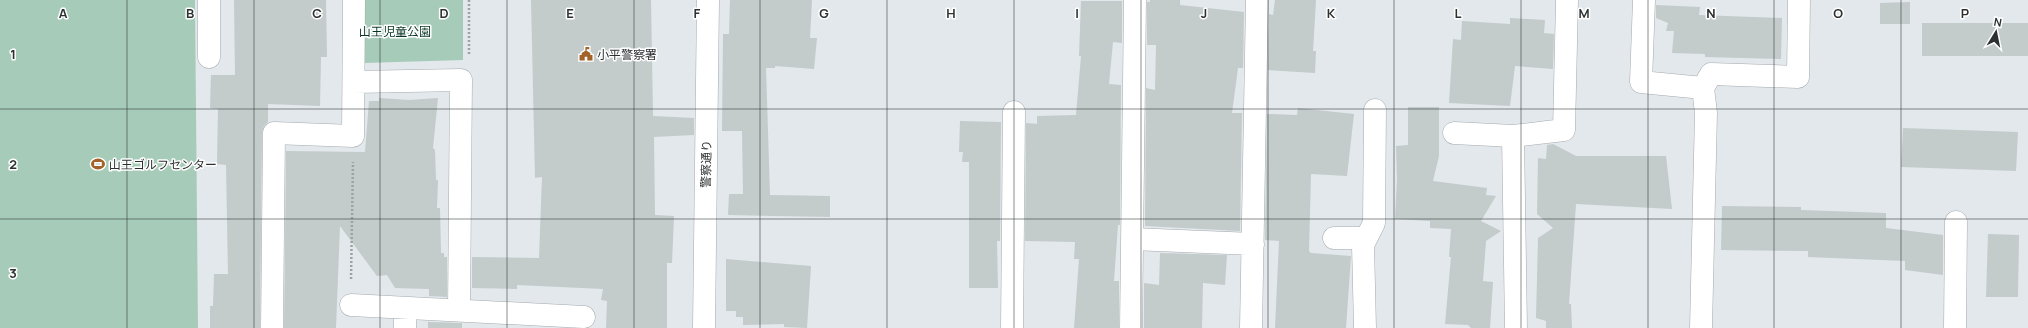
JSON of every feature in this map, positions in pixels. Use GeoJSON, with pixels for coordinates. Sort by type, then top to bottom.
{"type":"FeatureCollection","features":[{"type":"Feature","properties":{"kind":"street"},"geometry":{"type":"LineString","coordinates":[[209,0],[209,57]]}},
{"type":"Feature","properties":{"kind":"street"},"geometry":{"type":"LineString","coordinates":[[272,328],[274,133],[353,136],[354,0]]}},
{"type":"Feature","properties":{"kind":"street","name":"警察通り"},"geometry":{"type":"LineString","coordinates":[[704,328],[708,0]]}},
{"type":"Feature","properties":{"kind":"street"},"geometry":{"type":"LineString","coordinates":[[1131,328],[1135,0]]}},
{"type":"Feature","properties":{"kind":"street"},"geometry":{"type":"LineString","coordinates":[[1251,328],[1257,0]]}},
{"type":"Feature","properties":{"kind":"street"},"geometry":{"type":"LineString","coordinates":[[1454,133],[1513,136],[1564,130],[1567,0]]}},
{"type":"Feature","properties":{"kind":"street"},"geometry":{"type":"LineString","coordinates":[[1644,0],[1641,82],[1703,88]]}},
{"type":"Feature","properties":{"kind":"street"},"geometry":{"type":"LineString","coordinates":[[1701,328],[1706,112],[1703,88],[1711,74],[1798,77],[1799,0]]}},
{"type":"Feature","properties":{"kind":"street"},"geometry":{"type":"LineString","coordinates":[[354,82],[461,80],[459,310]]}},
{"type":"Feature","properties":{"kind":"street"},"geometry":{"type":"LineString","coordinates":[[1365,328],[1363,245],[1374,223],[1375,110]]}},
{"type":"Feature","properties":{"kind":"street"},"geometry":{"type":"LineString","coordinates":[[1012,328],[1014,112]]}},
{"type":"Feature","properties":{"kind":"street"},"geometry":{"type":"LineString","coordinates":[[1513,136],[1516,328]]}},
{"type":"Feature","properties":{"kind":"street"},"geometry":{"type":"LineString","coordinates":[[1955,328],[1956,222]]}},
{"type":"Feature","properties":{"kind":"street"},"geometry":{"type":"LineString","coordinates":[[1334,238],[1366,238]]}},
{"type":"Feature","properties":{"kind":"street"},"geometry":{"type":"LineString","coordinates":[[1132,239],[1252,244]]}},
{"type":"Feature","properties":{"kind":"street"},"geometry":{"type":"LineString","coordinates":[[351,305],[405,318],[459,310],[524,321],[584,317]]}},
{"type":"Feature","properties":{"kind":"path"},"geometry":{"type":"LineString","coordinates":[[461,80],[469,62],[469,0]]}},
{"type":"Feature","properties":{"kind":"path"},"geometry":{"type":"LineString","coordinates":[[351,305],[353,136]]}},
{"type":"Feature","properties":{"kind":"green space","name":"山王ゴルフセンター"},"geometry":{"type":"Polygon","coordinates":[[[0,0],[195,0],[198,328],[0,328],[0,0]]]}},
{"type":"Feature","properties":{"kind":"green space","name":"山王児童公園"},"geometry":{"type":"Polygon","coordinates":[[[363,0],[463,0],[463,60],[364,63],[363,0]]]}},
{"type":"Feature","properties":{"kind":"building"},"geometry":{"type":"Polygon","coordinates":[[[234,0],[326,0],[327,57],[321,57],[320,106],[268,104],[268,122],[264,126],[262,132],[260,328],[210,328],[210,306],[213,306],[214,274],[228,274],[226,165],[217,164],[218,109],[210,108],[211,75],[235,75],[234,0]]]}},
{"type":"Feature","properties":{"kind":"building"},"geometry":{"type":"Polygon","coordinates":[[[531,0],[651,0],[653,116],[694,118],[694,135],[654,137],[655,215],[674,216],[672,263],[667,263],[667,328],[606,328],[607,301],[601,300],[603,289],[517,285],[517,289],[472,288],[472,257],[539,258],[542,177],[535,178],[531,0]]]}},
{"type":"Feature","properties":{"kind":"building"},"geometry":{"type":"Polygon","coordinates":[[[730,0],[812,0],[810,38],[817,38],[814,69],[775,66],[775,68],[766,68],[770,195],[830,196],[830,217],[728,215],[729,194],[743,194],[742,131],[722,131],[723,34],[729,34],[730,0]]]}},
{"type":"Feature","properties":{"kind":"building"},"geometry":{"type":"Polygon","coordinates":[[[1150,0],[1180,0],[1180,5],[1244,12],[1243,68],[1238,68],[1232,113],[1242,113],[1240,231],[1145,226],[1146,88],[1155,90],[1156,45],[1147,45],[1147,2],[1150,2],[1150,0]]]}},
{"type":"Feature","properties":{"kind":"building"},"geometry":{"type":"Polygon","coordinates":[[[1275,0],[1316,0],[1313,51],[1316,51],[1315,73],[1268,70],[1269,14],[1273,15],[1275,0]]]}},
{"type":"Feature","properties":{"kind":"building"},"geometry":{"type":"Polygon","coordinates":[[[1081,1],[1122,1],[1122,43],[1113,42],[1109,84],[1121,85],[1120,225],[1118,225],[1114,281],[1119,281],[1119,328],[1074,328],[1079,259],[1074,259],[1075,242],[1025,241],[1026,123],[1037,124],[1037,116],[1076,115],[1081,56],[1079,56],[1081,1]]]}},
{"type":"Feature","properties":{"kind":"building"},"geometry":{"type":"Polygon","coordinates":[[[1910,2],[1910,24],[1880,24],[1880,3],[1910,2]]]}},
{"type":"Feature","properties":{"kind":"building"},"geometry":{"type":"Polygon","coordinates":[[[1656,5],[1700,7],[1699,15],[1782,18],[1781,59],[1705,57],[1705,54],[1672,53],[1674,31],[1666,31],[1668,23],[1656,18],[1656,5]]]}},
{"type":"Feature","properties":{"kind":"building"},"geometry":{"type":"Polygon","coordinates":[[[1510,18],[1545,20],[1544,33],[1554,34],[1553,69],[1515,66],[1510,106],[1449,103],[1453,39],[1461,40],[1462,21],[1510,24],[1510,18]]]}},
{"type":"Feature","properties":{"kind":"building"},"geometry":{"type":"Polygon","coordinates":[[[1922,23],[2028,23],[2028,56],[1922,56],[1922,23]]]}},
{"type":"Feature","properties":{"kind":"building"},"geometry":{"type":"Polygon","coordinates":[[[379,98],[409,100],[438,98],[433,148],[435,150],[436,180],[438,180],[437,208],[440,208],[441,253],[444,253],[444,257],[447,257],[447,297],[429,296],[429,289],[395,288],[387,275],[377,276],[340,226],[336,328],[284,328],[286,151],[365,152],[369,101],[379,101],[379,98]]]}},
{"type":"Feature","properties":{"kind":"building"},"geometry":{"type":"Polygon","coordinates":[[[1408,107],[1439,107],[1439,156],[1433,181],[1487,188],[1486,195],[1496,196],[1481,221],[1501,231],[1486,241],[1483,281],[1493,282],[1490,328],[1471,328],[1468,325],[1445,324],[1451,257],[1449,257],[1451,229],[1430,228],[1430,221],[1395,219],[1397,179],[1396,146],[1408,145],[1408,107]]]}},
{"type":"Feature","properties":{"kind":"building"},"geometry":{"type":"Polygon","coordinates":[[[1298,108],[1354,114],[1347,176],[1311,174],[1309,251],[1311,253],[1351,256],[1346,328],[1275,328],[1279,241],[1265,240],[1267,114],[1297,115],[1298,108]]]}},
{"type":"Feature","properties":{"kind":"building"},"geometry":{"type":"Polygon","coordinates":[[[960,121],[1001,122],[1000,241],[997,241],[998,288],[969,288],[969,162],[962,162],[963,152],[959,152],[960,121]]]}},
{"type":"Feature","properties":{"kind":"building"},"geometry":{"type":"Polygon","coordinates":[[[1903,128],[2018,132],[2016,171],[1901,167],[1903,128]]]}},
{"type":"Feature","properties":{"kind":"building"},"geometry":{"type":"Polygon","coordinates":[[[1553,144],[1576,156],[1666,156],[1672,209],[1576,204],[1569,304],[1571,304],[1572,328],[1546,328],[1546,321],[1536,318],[1538,238],[1553,228],[1537,214],[1538,158],[1546,159],[1547,145],[1553,144]]]}},
{"type":"Feature","properties":{"kind":"building"},"geometry":{"type":"Polygon","coordinates":[[[1722,206],[1801,207],[1801,210],[1886,213],[1886,228],[1943,235],[1943,275],[1905,270],[1905,261],[1808,257],[1808,251],[1721,250],[1722,206]]]}},
{"type":"Feature","properties":{"kind":"building"},"geometry":{"type":"Polygon","coordinates":[[[1988,234],[2019,235],[2018,297],[1986,297],[1988,234]]]}},
{"type":"Feature","properties":{"kind":"building"},"geometry":{"type":"Polygon","coordinates":[[[1160,253],[1227,255],[1225,285],[1203,283],[1202,328],[1144,328],[1144,283],[1159,285],[1160,253]]]}},
{"type":"Feature","properties":{"kind":"building"},"geometry":{"type":"Polygon","coordinates":[[[726,259],[811,266],[807,328],[784,327],[784,324],[743,325],[743,317],[736,317],[736,311],[726,311],[726,259]]]}},
{"type":"Feature","properties":{"kind":"building"},"geometry":{"type":"Polygon","coordinates":[[[428,322],[462,323],[462,328],[428,328],[428,322]]]}},
{"type":"Feature","properties":{"kind":"place","name":"小平警察署"},"geometry":{"type":"Point","coordinates":[586,54]}},
{"type":"Feature","properties":{"kind":"place","name":"山王ゴルフセンター"},"geometry":{"type":"Point","coordinates":[98,164]}}]}
